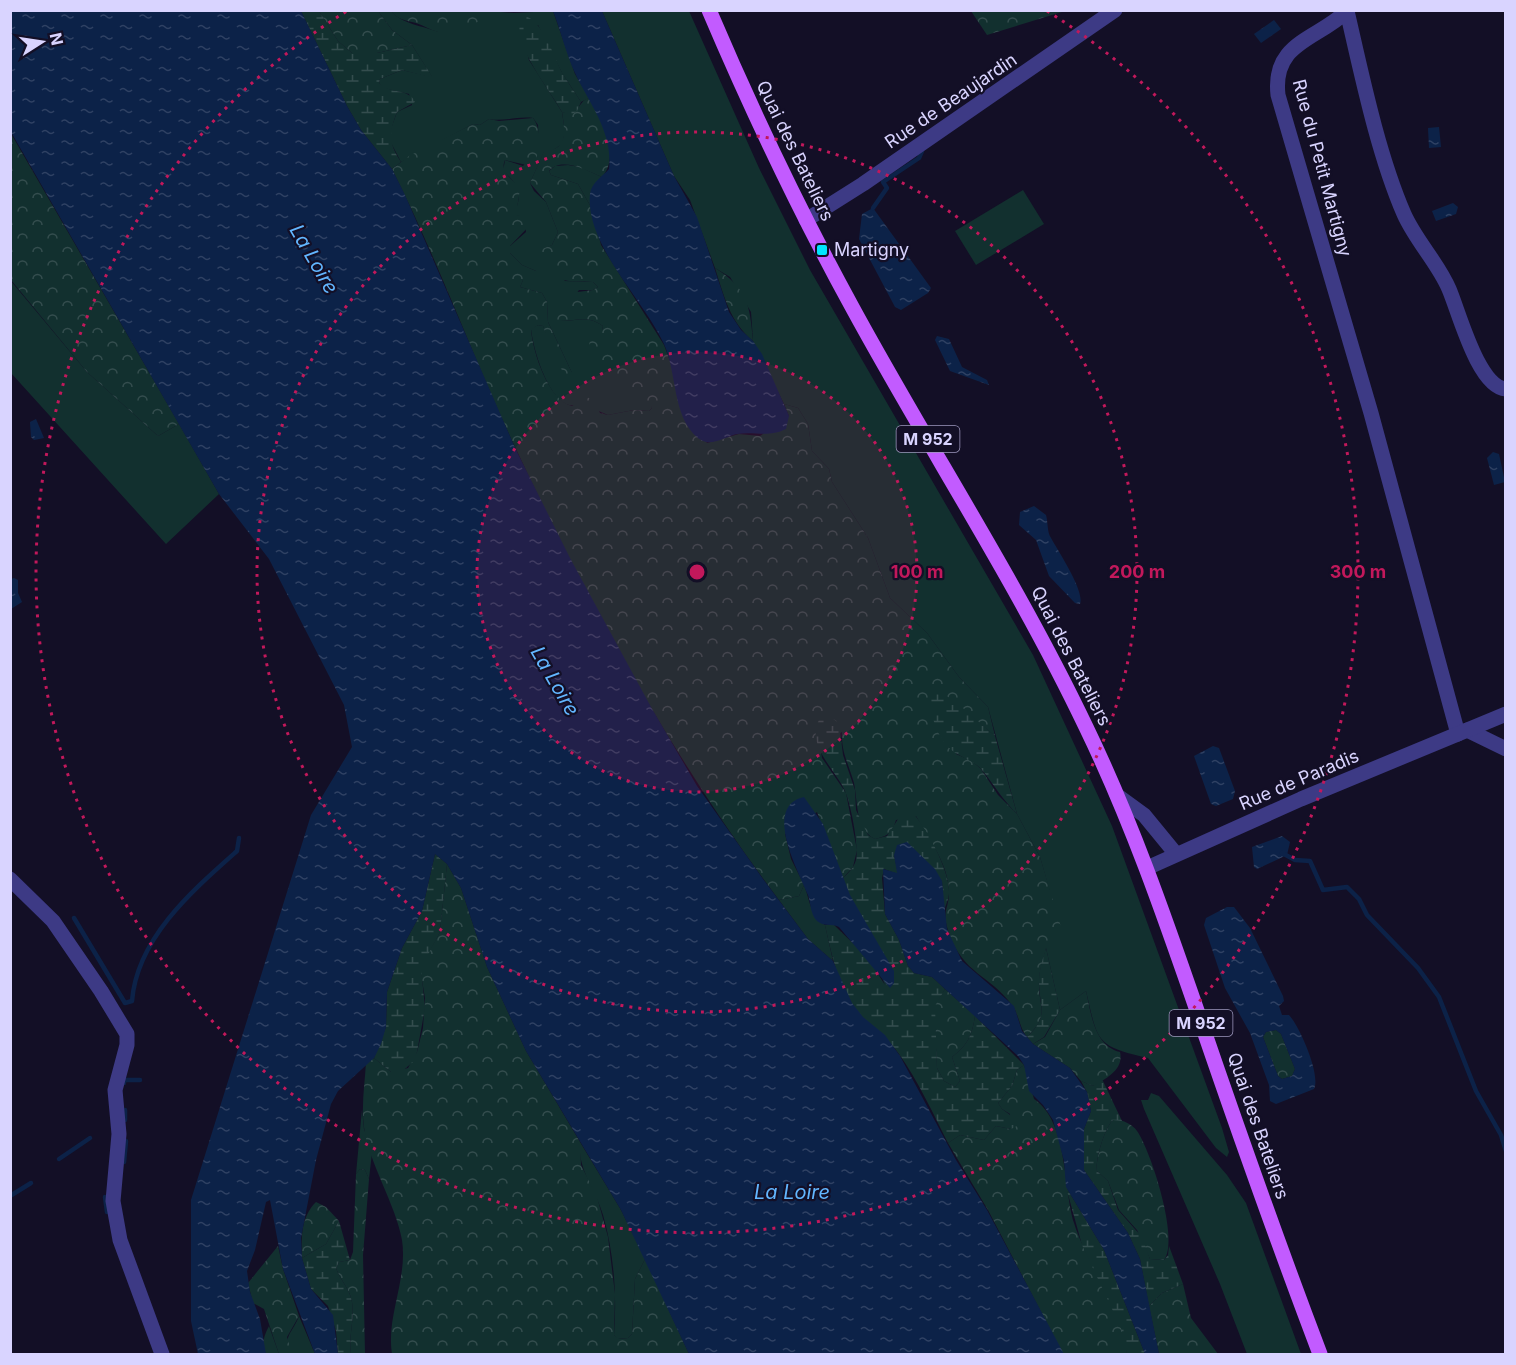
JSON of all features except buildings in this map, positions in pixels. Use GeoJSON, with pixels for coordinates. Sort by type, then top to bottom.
{"type":"FeatureCollection","features":[{"type":"Feature","properties":{"kind":"main road","name":"Quai des Bateliers"},"geometry":{"type":"LineString","coordinates":[[709,10],[737,77],[806,220],[852,308],[1028,611],[1118,796],[1147,868],[1255,1177],[1320,1354]]}},
{"type":"Feature","properties":{"kind":"street","name":"Rue de Beaujardin"},"geometry":{"type":"LineString","coordinates":[[806,220],[882,171],[1115,10]]}},
{"type":"Feature","properties":{"kind":"street","name":"Rue du Petit Martigny"},"geometry":{"type":"LineString","coordinates":[[1347,11],[1387,165],[1405,217],[1448,286],[1485,376],[1500,388],[1506,389]]}},
{"type":"Feature","properties":{"kind":"street","name":"Rue du Petit Martigny"},"geometry":{"type":"LineString","coordinates":[[1347,11],[1339,19],[1298,43],[1286,56],[1277,73],[1278,95],[1462,732]]}},
{"type":"Feature","properties":{"kind":"street"},"geometry":{"type":"LineString","coordinates":[[1462,732],[1506,714]]}},
{"type":"Feature","properties":{"kind":"street"},"geometry":{"type":"LineString","coordinates":[[1462,732],[1506,749]]}},
{"type":"Feature","properties":{"kind":"street","name":"Rue de Paradis"},"geometry":{"type":"LineString","coordinates":[[1147,868],[1462,732]]}},
{"type":"Feature","properties":{"kind":"street"},"geometry":{"type":"LineString","coordinates":[[1118,796],[1144,815],[1176,854]]}},
{"type":"Feature","properties":{"kind":"street"},"geometry":{"type":"LineString","coordinates":[[10,879],[53,921],[101,991],[127,1034],[127,1045],[115,1090],[119,1134],[113,1201],[120,1240],[162,1354]]}},
{"type":"Feature","properties":{"kind":"green space"},"geometry":{"type":"Polygon","coordinates":[[[301,11],[319,11],[338,41],[352,53],[377,53],[412,45],[433,78],[402,70],[380,79],[379,83],[383,86],[408,95],[415,102],[397,112],[394,119],[391,137],[401,162],[392,169],[361,130],[347,106],[301,11]]]}},
{"type":"Feature","properties":{"kind":"green space"},"geometry":{"type":"Polygon","coordinates":[[[319,11],[378,11],[392,30],[412,45],[377,53],[352,53],[338,41],[319,11]]]}},
{"type":"Feature","properties":{"kind":"green space"},"geometry":{"type":"Polygon","coordinates":[[[378,11],[391,11],[407,22],[439,32],[489,11],[514,13],[553,11],[575,74],[589,98],[581,102],[562,73],[538,25],[520,24],[529,60],[562,112],[565,132],[562,144],[552,151],[544,152],[530,183],[534,191],[546,202],[558,232],[552,245],[542,250],[565,281],[593,282],[598,287],[593,290],[579,290],[557,321],[586,319],[603,326],[602,330],[649,399],[652,408],[649,411],[634,410],[608,415],[596,410],[592,399],[579,404],[566,404],[553,391],[542,371],[531,329],[538,325],[543,326],[572,373],[548,322],[547,302],[542,293],[520,287],[523,280],[537,280],[536,271],[522,265],[510,253],[510,246],[526,232],[524,217],[516,215],[515,211],[518,199],[517,189],[503,171],[505,160],[523,166],[539,147],[538,125],[533,118],[489,119],[480,125],[473,124],[401,162],[388,137],[397,112],[412,105],[409,94],[383,88],[379,83],[380,79],[402,70],[432,77],[412,45],[392,30],[378,11]]]}},
{"type":"Feature","properties":{"kind":"green space"},"geometry":{"type":"Polygon","coordinates":[[[391,11],[490,11],[474,24],[459,30],[438,32],[402,19],[391,11]]]}},
{"type":"Feature","properties":{"kind":"green space"},"geometry":{"type":"Polygon","coordinates":[[[602,11],[689,11],[759,168],[810,270],[1033,655],[1112,826],[1222,1128],[1229,1152],[1227,1157],[1216,1148],[1148,1058],[1118,1050],[1102,1039],[1093,1021],[1086,991],[1060,1010],[1046,948],[1050,892],[1040,857],[1017,814],[988,707],[959,677],[927,633],[890,598],[868,538],[832,482],[829,469],[812,451],[808,424],[798,408],[784,404],[753,341],[751,312],[730,277],[715,268],[690,200],[674,176],[602,11]]]}},
{"type":"Feature","properties":{"kind":"green space"},"geometry":{"type":"Polygon","coordinates":[[[971,11],[1065,11],[987,35],[971,11]]]}},
{"type":"Feature","properties":{"kind":"green space"},"geometry":{"type":"Polygon","coordinates":[[[524,16],[537,24],[563,74],[581,102],[577,111],[571,115],[562,112],[525,50],[520,36],[520,25],[524,16]]]}},
{"type":"Feature","properties":{"kind":"green space"},"geometry":{"type":"Polygon","coordinates":[[[589,98],[607,138],[610,158],[607,168],[602,177],[568,165],[554,167],[549,171],[551,175],[578,184],[592,209],[601,245],[664,345],[674,372],[678,400],[707,443],[739,434],[760,436],[789,416],[784,404],[798,408],[808,424],[812,451],[829,469],[832,482],[868,538],[890,598],[927,633],[959,677],[988,707],[995,736],[970,715],[956,754],[972,761],[981,769],[998,795],[1017,814],[1040,857],[1061,927],[1056,942],[1046,948],[1039,977],[1041,1016],[1027,1037],[1016,1012],[1004,995],[969,966],[955,947],[945,915],[949,898],[946,872],[916,816],[896,820],[889,833],[875,839],[864,829],[858,814],[854,783],[844,752],[842,732],[820,746],[822,758],[846,793],[857,850],[853,867],[842,879],[817,812],[785,834],[791,859],[804,885],[799,896],[779,900],[704,794],[636,682],[574,568],[517,451],[425,238],[392,169],[409,156],[473,124],[480,125],[489,119],[499,121],[533,118],[540,142],[535,161],[531,166],[505,160],[504,169],[520,189],[516,215],[531,216],[533,222],[510,246],[510,253],[522,265],[540,275],[537,280],[523,280],[520,287],[542,293],[547,302],[548,322],[572,373],[569,376],[559,366],[543,326],[538,325],[531,330],[543,374],[556,395],[563,402],[572,406],[585,397],[593,399],[600,413],[608,415],[634,410],[649,411],[652,408],[646,399],[611,376],[592,358],[589,346],[593,333],[602,330],[603,326],[586,319],[556,321],[555,307],[562,294],[593,290],[598,287],[593,282],[563,280],[552,274],[540,261],[542,249],[552,245],[558,232],[546,202],[530,183],[544,151],[552,150],[561,143],[564,132],[562,112],[571,114],[589,98]]]}},
{"type":"Feature","properties":{"kind":"green space"},"geometry":{"type":"Polygon","coordinates":[[[10,132],[179,424],[158,436],[87,372],[11,280],[10,132]]]}},
{"type":"Feature","properties":{"kind":"green space"},"geometry":{"type":"Polygon","coordinates":[[[555,166],[580,167],[602,177],[592,191],[592,209],[578,184],[551,175],[549,171],[555,166]]]}},
{"type":"Feature","properties":{"kind":"green space"},"geometry":{"type":"Polygon","coordinates":[[[1023,190],[1044,224],[976,265],[955,231],[1023,190]]]}},
{"type":"Feature","properties":{"kind":"green space"},"geometry":{"type":"Polygon","coordinates":[[[715,268],[734,283],[745,298],[753,341],[733,317],[715,268]]]}},
{"type":"Feature","properties":{"kind":"green space"},"geometry":{"type":"Polygon","coordinates":[[[10,280],[87,372],[158,436],[179,424],[219,494],[166,544],[11,373],[10,280]]]}},
{"type":"Feature","properties":{"kind":"green space"},"geometry":{"type":"Polygon","coordinates":[[[936,694],[945,695],[956,702],[995,736],[1017,814],[979,767],[952,750],[941,738],[934,723],[928,699],[936,694]]]}},
{"type":"Feature","properties":{"kind":"green space"},"geometry":{"type":"Polygon","coordinates":[[[829,716],[839,723],[843,755],[855,790],[856,810],[868,835],[875,839],[887,836],[902,813],[911,811],[930,838],[946,873],[949,893],[944,912],[942,881],[894,855],[898,874],[884,869],[882,878],[885,914],[899,940],[908,966],[914,973],[932,977],[945,989],[935,1006],[937,1068],[944,1081],[955,1087],[960,1081],[952,1057],[968,1039],[975,1016],[1024,1065],[1017,1070],[1012,1086],[998,1103],[1002,1109],[1017,1120],[1017,1126],[1011,1129],[996,1126],[984,1140],[960,1135],[948,1143],[906,1064],[891,1044],[855,1009],[838,975],[825,925],[833,924],[867,957],[885,985],[842,879],[855,863],[857,854],[852,815],[845,791],[818,746],[816,726],[821,717],[829,716]]]}},
{"type":"Feature","properties":{"kind":"green space"},"geometry":{"type":"Polygon","coordinates":[[[435,854],[447,864],[440,932],[421,968],[425,1008],[417,1052],[413,1062],[401,1072],[391,1072],[374,1058],[386,1027],[387,992],[402,948],[422,911],[435,854]]]}},
{"type":"Feature","properties":{"kind":"green space"},"geometry":{"type":"Polygon","coordinates":[[[447,864],[461,888],[487,967],[526,1051],[580,1142],[581,1165],[597,1197],[608,1237],[615,1294],[614,1335],[619,1339],[628,1338],[632,1334],[635,1279],[645,1259],[689,1354],[392,1354],[392,1326],[402,1269],[402,1240],[394,1212],[371,1154],[364,1127],[366,1062],[374,1058],[391,1072],[408,1068],[417,1052],[423,1028],[425,998],[420,968],[440,932],[447,864]]]}},
{"type":"Feature","properties":{"kind":"green space"},"geometry":{"type":"Polygon","coordinates":[[[804,885],[813,912],[825,925],[833,961],[808,939],[779,900],[799,896],[804,885]]]}},
{"type":"Feature","properties":{"kind":"green space"},"geometry":{"type":"Polygon","coordinates":[[[1046,948],[1060,1010],[1044,1037],[1033,1044],[1027,1037],[1039,1023],[1041,1017],[1039,977],[1046,948]]]}},
{"type":"Feature","properties":{"kind":"green space"},"geometry":{"type":"Polygon","coordinates":[[[945,989],[975,1016],[968,1039],[952,1057],[960,1081],[955,1087],[944,1081],[937,1068],[934,1006],[945,989]]]}},
{"type":"Feature","properties":{"kind":"green space"},"geometry":{"type":"Polygon","coordinates":[[[1086,991],[1099,1036],[1111,1049],[1120,1052],[1121,1058],[1113,1072],[1093,1086],[1081,1081],[1070,1068],[1033,1044],[1045,1037],[1060,1010],[1086,991]]]}},
{"type":"Feature","properties":{"kind":"green space"},"geometry":{"type":"Polygon","coordinates":[[[1276,1030],[1281,1034],[1295,1069],[1292,1076],[1282,1079],[1278,1076],[1263,1037],[1266,1032],[1276,1030]]]}},
{"type":"Feature","properties":{"kind":"green space"},"geometry":{"type":"Polygon","coordinates":[[[1024,1065],[1034,1099],[1045,1109],[1059,1139],[1074,1223],[1120,1323],[1127,1354],[1063,1354],[988,1210],[948,1143],[960,1135],[984,1140],[996,1126],[1011,1129],[1010,1114],[998,1103],[1012,1086],[1017,1070],[1024,1065]]]}},
{"type":"Feature","properties":{"kind":"green space"},"geometry":{"type":"Polygon","coordinates":[[[1102,1079],[1122,1121],[1113,1120],[1107,1129],[1099,1152],[1097,1171],[1108,1181],[1118,1210],[1142,1237],[1150,1259],[1164,1260],[1168,1255],[1169,1246],[1183,1284],[1162,1293],[1149,1306],[1140,1259],[1128,1233],[1084,1170],[1084,1129],[1091,1111],[1087,1092],[1081,1081],[1093,1086],[1102,1079]]]}},
{"type":"Feature","properties":{"kind":"green space"},"geometry":{"type":"Polygon","coordinates":[[[1151,1093],[1159,1096],[1227,1175],[1246,1203],[1301,1354],[1247,1354],[1220,1284],[1144,1109],[1141,1100],[1148,1100],[1151,1093]]]}},
{"type":"Feature","properties":{"kind":"green space"},"geometry":{"type":"Polygon","coordinates":[[[362,1109],[364,1129],[372,1153],[369,1179],[365,1170],[360,1169],[356,1174],[362,1109]]]}},
{"type":"Feature","properties":{"kind":"green space"},"geometry":{"type":"Polygon","coordinates":[[[1113,1120],[1123,1121],[1135,1128],[1156,1176],[1162,1196],[1168,1235],[1168,1250],[1164,1260],[1150,1259],[1137,1230],[1119,1210],[1108,1181],[1097,1171],[1101,1144],[1113,1120]]]}},
{"type":"Feature","properties":{"kind":"green space"},"geometry":{"type":"Polygon","coordinates":[[[580,1142],[621,1210],[645,1259],[635,1279],[632,1334],[628,1338],[618,1339],[614,1335],[615,1290],[610,1244],[600,1206],[581,1161],[580,1142]]]}},
{"type":"Feature","properties":{"kind":"green space"},"geometry":{"type":"Polygon","coordinates":[[[360,1169],[365,1170],[369,1179],[363,1255],[365,1354],[351,1354],[352,1302],[336,1268],[339,1262],[350,1260],[353,1252],[356,1174],[360,1169]]]}},
{"type":"Feature","properties":{"kind":"green space"},"geometry":{"type":"Polygon","coordinates":[[[1066,1187],[1104,1250],[1145,1354],[1127,1354],[1121,1328],[1082,1245],[1066,1187]]]}},
{"type":"Feature","properties":{"kind":"green space"},"geometry":{"type":"Polygon","coordinates":[[[316,1202],[326,1207],[339,1221],[326,1244],[302,1258],[302,1235],[305,1221],[316,1202]]]}},
{"type":"Feature","properties":{"kind":"green space"},"geometry":{"type":"Polygon","coordinates":[[[339,1221],[350,1260],[339,1262],[336,1268],[352,1302],[351,1354],[338,1354],[336,1331],[328,1306],[311,1289],[302,1258],[326,1244],[339,1221]]]}},
{"type":"Feature","properties":{"kind":"green space"},"geometry":{"type":"Polygon","coordinates":[[[278,1246],[283,1269],[299,1316],[287,1337],[292,1354],[279,1354],[264,1309],[253,1303],[248,1283],[278,1246]]]}},
{"type":"Feature","properties":{"kind":"green space"},"geometry":{"type":"Polygon","coordinates":[[[1183,1284],[1191,1318],[1218,1354],[1159,1354],[1149,1306],[1162,1293],[1183,1284]]]}},
{"type":"Feature","properties":{"kind":"green space"},"geometry":{"type":"Polygon","coordinates":[[[299,1316],[315,1354],[292,1354],[289,1349],[287,1344],[289,1335],[299,1316]]]}},
{"type":"Feature","properties":{"kind":"green space"},"geometry":{"type":"Polygon","coordinates":[[[269,1326],[279,1354],[266,1354],[264,1350],[264,1340],[269,1326]]]}},
{"type":"Feature","properties":{"kind":"water","name":"La Loire"},"geometry":{"type":"Polygon","coordinates":[[[11,10],[301,11],[347,106],[361,130],[392,169],[516,450],[570,558],[651,707],[697,786],[763,879],[808,939],[833,961],[852,1003],[863,1017],[885,1035],[900,1056],[956,1160],[987,1210],[1064,1354],[689,1354],[621,1210],[526,1051],[487,967],[461,888],[447,864],[435,854],[422,911],[402,948],[387,992],[386,1027],[381,1044],[374,1058],[338,1091],[331,1104],[316,1160],[301,1238],[302,1258],[311,1289],[333,1315],[338,1354],[315,1354],[283,1269],[270,1200],[266,1202],[255,1250],[247,1271],[250,1292],[260,1319],[266,1354],[198,1354],[191,1321],[191,1200],[311,815],[352,747],[344,705],[269,559],[219,494],[11,132],[11,10]]]}},
{"type":"Feature","properties":{"kind":"water"},"geometry":{"type":"Polygon","coordinates":[[[553,11],[602,11],[674,176],[697,217],[729,312],[762,354],[789,416],[786,429],[767,434],[737,434],[706,442],[698,438],[690,429],[679,406],[664,344],[618,272],[597,233],[591,213],[590,194],[595,183],[609,169],[607,143],[599,119],[572,66],[553,11]]]}},
{"type":"Feature","properties":{"kind":"water"},"geometry":{"type":"Polygon","coordinates":[[[1274,20],[1281,29],[1261,43],[1254,34],[1274,20]]]}},
{"type":"Feature","properties":{"kind":"water"},"geometry":{"type":"Polygon","coordinates":[[[1439,127],[1441,147],[1429,148],[1428,128],[1439,127]]]}},
{"type":"Feature","properties":{"kind":"water"},"geometry":{"type":"Polygon","coordinates":[[[1453,203],[1458,207],[1456,214],[1436,221],[1432,211],[1453,203]]]}},
{"type":"Feature","properties":{"kind":"water"},"geometry":{"type":"Polygon","coordinates":[[[873,208],[931,288],[928,293],[901,310],[895,307],[859,239],[862,214],[873,208]]]}},
{"type":"Feature","properties":{"kind":"water"},"geometry":{"type":"Polygon","coordinates":[[[937,336],[949,339],[962,367],[987,380],[989,385],[950,371],[935,340],[937,336]]]}},
{"type":"Feature","properties":{"kind":"water"},"geometry":{"type":"Polygon","coordinates":[[[36,419],[44,438],[34,440],[31,437],[30,422],[36,419]]]}},
{"type":"Feature","properties":{"kind":"water"},"geometry":{"type":"Polygon","coordinates":[[[1493,452],[1499,454],[1505,482],[1494,485],[1487,458],[1493,452]]]}},
{"type":"Feature","properties":{"kind":"water"},"geometry":{"type":"Polygon","coordinates":[[[1034,506],[1046,515],[1050,536],[1079,590],[1080,604],[1075,603],[1049,576],[1036,540],[1019,525],[1020,512],[1034,506]]]}},
{"type":"Feature","properties":{"kind":"water"},"geometry":{"type":"Polygon","coordinates":[[[11,579],[18,580],[18,593],[22,602],[11,609],[11,579]]]}},
{"type":"Feature","properties":{"kind":"water"},"geometry":{"type":"Polygon","coordinates":[[[1213,746],[1219,748],[1235,791],[1233,799],[1216,806],[1211,804],[1194,756],[1213,746]]]}},
{"type":"Feature","properties":{"kind":"water"},"geometry":{"type":"Polygon","coordinates":[[[804,797],[823,824],[850,895],[894,971],[894,983],[890,988],[839,927],[820,923],[813,915],[784,826],[786,813],[792,803],[804,797]]]}},
{"type":"Feature","properties":{"kind":"water"},"geometry":{"type":"Polygon","coordinates":[[[1282,836],[1290,842],[1287,855],[1257,869],[1254,867],[1252,847],[1282,836]]]}},
{"type":"Feature","properties":{"kind":"water"},"geometry":{"type":"Polygon","coordinates":[[[907,842],[935,869],[942,881],[947,929],[962,961],[1014,1006],[1022,1031],[1033,1044],[1070,1068],[1087,1092],[1091,1111],[1084,1129],[1084,1170],[1128,1233],[1140,1259],[1159,1354],[1145,1354],[1104,1250],[1066,1187],[1064,1161],[1053,1120],[1043,1105],[1029,1091],[1024,1065],[1018,1056],[932,977],[914,973],[908,966],[899,940],[885,914],[883,869],[897,873],[894,855],[897,845],[907,842]]]}},
{"type":"Feature","properties":{"kind":"water"},"geometry":{"type":"Polygon","coordinates":[[[1227,907],[1234,907],[1250,928],[1283,996],[1284,1001],[1279,1006],[1282,1015],[1289,1015],[1304,1040],[1315,1073],[1314,1089],[1276,1104],[1270,1101],[1269,1085],[1250,1033],[1225,988],[1204,925],[1206,918],[1227,907]],[[1276,1030],[1266,1032],[1263,1037],[1278,1076],[1282,1079],[1292,1076],[1295,1069],[1281,1034],[1276,1030]]]}},
{"type":"Feature","properties":{"kind":"waterway"},"geometry":{"type":"LineString","coordinates":[[873,208],[887,188],[883,182],[919,158],[922,151]]}},
{"type":"Feature","properties":{"kind":"waterway"},"geometry":{"type":"LineString","coordinates":[[74,918],[125,1003],[132,1001],[136,978],[144,956],[156,936],[186,899],[237,851],[239,838]]}},
{"type":"Feature","properties":{"kind":"waterway"},"geometry":{"type":"LineString","coordinates":[[1282,853],[1295,860],[1310,861],[1323,890],[1347,887],[1359,899],[1367,915],[1418,968],[1439,997],[1476,1091],[1501,1135],[1506,1151]]}},
{"type":"Feature","properties":{"kind":"waterway"},"geometry":{"type":"LineString","coordinates":[[124,1083],[124,1080],[140,1080]]}},
{"type":"Feature","properties":{"kind":"waterway"},"geometry":{"type":"LineString","coordinates":[[125,1110],[125,1120]]}},
{"type":"Feature","properties":{"kind":"waterway"},"geometry":{"type":"LineString","coordinates":[[59,1159],[90,1138]]}},
{"type":"Feature","properties":{"kind":"waterway"},"geometry":{"type":"LineString","coordinates":[[124,1162],[126,1141]]}},
{"type":"Feature","properties":{"kind":"waterway"},"geometry":{"type":"LineString","coordinates":[[10,1196],[31,1183]]}},
{"type":"Feature","properties":{"kind":"waterway"},"geometry":{"type":"LineString","coordinates":[[105,1197],[107,1212]]}},
{"type":"Feature","properties":{"kind":"place","name":"Martigny"},"geometry":{"type":"Point","coordinates":[822,250]}}]}
